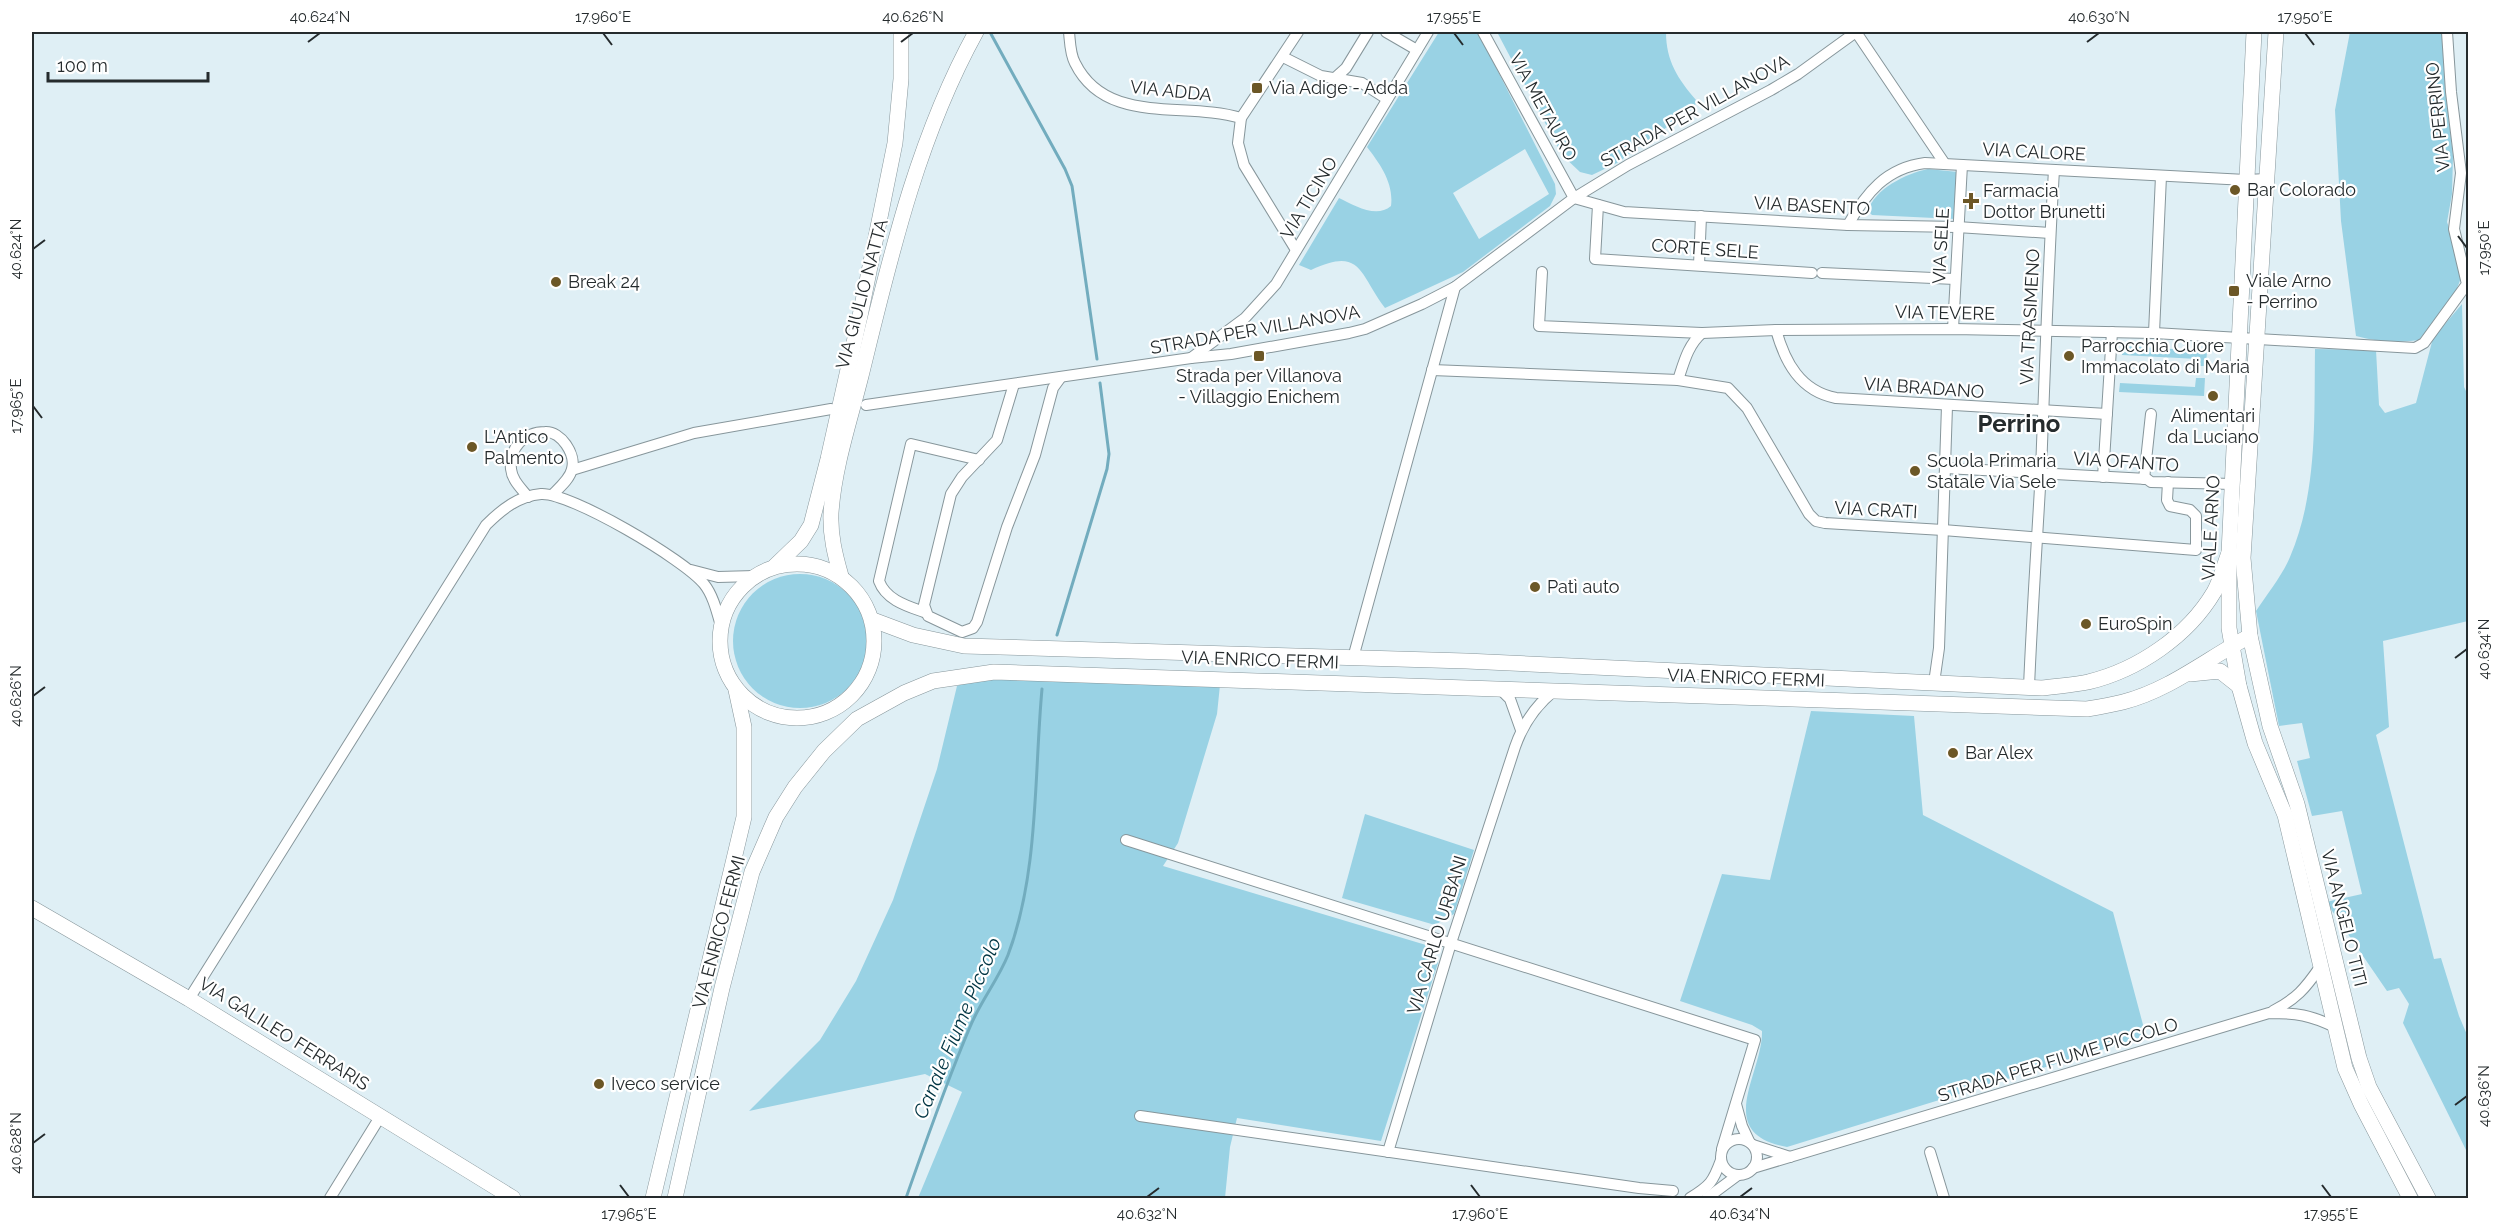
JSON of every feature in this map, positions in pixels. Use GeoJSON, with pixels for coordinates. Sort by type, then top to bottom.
{"type":"FeatureCollection","features":[{"type":"Feature","properties":{"kind":"main road","name":"VIA GIULIO NATTA"},"geometry":{"type":"LineString","coordinates":[[775,566],[801,541],[811,525],[828,459],[895,143],[901,79],[902,32]]}},
{"type":"Feature","properties":{"kind":"main road","name":"VIA GIULIO NATTA"},"geometry":{"type":"LineString","coordinates":[[841,576],[833,542],[831,514],[835,481],[880,296],[917,166],[953,74],[976,32]]}},
{"type":"Feature","properties":{"kind":"main road","name":"VIALE ARNO"},"geometry":{"type":"LineString","coordinates":[[2232,647],[2227,604],[2254,32]]}},
{"type":"Feature","properties":{"kind":"main road","name":"VIALE ARNO"},"geometry":{"type":"LineString","coordinates":[[2250,636],[2243,558],[2276,32]]}},
{"type":"Feature","properties":{"kind":"main road","name":"VIA ENRICO FERMI"},"geometry":{"type":"LineString","coordinates":[[873,620],[913,635],[964,646],[1353,658],[2029,687],[2088,682],[2132,665],[2156,652],[2182,632],[2215,591],[2229,553]]}},
{"type":"Feature","properties":{"kind":"main road"},"geometry":{"type":"LineString","coordinates":[[822,715],[843,704],[860,687],[871,666],[875,643],[873,620],[866,603],[855,588],[841,576],[820,566],[797,563],[775,566],[755,576],[732,597],[721,626],[719,644],[724,668],[736,690],[754,706],[775,716],[798,719],[822,715],[856,719],[860,687]]}},
{"type":"Feature","properties":{"kind":"main road","name":"VIA ENRICO FERMI"},"geometry":{"type":"LineString","coordinates":[[675,1198],[722,988],[752,872],[776,817],[795,786],[824,751],[856,719],[904,693],[933,681],[994,672],[2087,709],[2124,702],[2187,674],[2250,636]]}},
{"type":"Feature","properties":{"kind":"main road","name":"VIA ANGELO TITI"},"geometry":{"type":"LineString","coordinates":[[2250,636],[2270,726],[2297,804],[2359,1059],[2368,1087],[2428,1198]]}},
{"type":"Feature","properties":{"kind":"main road","name":"VIA ANGELO TITI"},"geometry":{"type":"LineString","coordinates":[[2232,647],[2239,686],[2255,743],[2285,815],[2345,1068],[2410,1198]]}},
{"type":"Feature","properties":{"kind":"main road","name":"VIA ENRICO FERMI"},"geometry":{"type":"LineString","coordinates":[[2187,674],[2220,671],[2239,686]]}},
{"type":"Feature","properties":{"kind":"main road","name":"VIA ENRICO FERMI"},"geometry":{"type":"LineString","coordinates":[[652,1198],[744,817],[744,727],[736,690]]}},
{"type":"Feature","properties":{"kind":"main road","name":"VIA GALILEO FERRARIS"},"geometry":{"type":"LineString","coordinates":[[32,908],[189,999],[513,1198]]}},
{"type":"Feature","properties":{"kind":"street","name":"VIA ADDA"},"geometry":{"type":"LineString","coordinates":[[1069,32],[1073,61],[1088,84],[1104,96],[1129,106],[1221,112],[1241,118]]}},
{"type":"Feature","properties":{"kind":"street"},"geometry":{"type":"LineString","coordinates":[[1296,250],[1244,165],[1238,143],[1241,118],[1298,32]]}},
{"type":"Feature","properties":{"kind":"street"},"geometry":{"type":"LineString","coordinates":[[1336,77],[1346,68],[1368,32]]}},
{"type":"Feature","properties":{"kind":"street"},"geometry":{"type":"LineString","coordinates":[[1386,32],[1417,50]]}},
{"type":"Feature","properties":{"kind":"street","name":"VIA TICINO"},"geometry":{"type":"LineString","coordinates":[[1191,358],[1245,318],[1276,284],[1428,32]]}},
{"type":"Feature","properties":{"kind":"street","name":"VIA METAURO"},"geometry":{"type":"LineString","coordinates":[[1483,32],[1574,198]]}},
{"type":"Feature","properties":{"kind":"street"},"geometry":{"type":"LineString","coordinates":[[1856,32],[1945,164]]}},
{"type":"Feature","properties":{"kind":"street","name":"STRADA PER VILLANOVA"},"geometry":{"type":"LineString","coordinates":[[866,405],[1231,354],[1365,329],[1455,287],[1574,198],[1628,165],[1771,90],[1798,74],[1856,32]]}},
{"type":"Feature","properties":{"kind":"street","name":"VIA PERRINO"},"geometry":{"type":"LineString","coordinates":[[2257,339],[2415,348],[2424,343],[2456,303],[2467,284],[2454,229],[2461,173],[2451,92],[2447,32]]}},
{"type":"Feature","properties":{"kind":"street"},"geometry":{"type":"LineString","coordinates":[[1283,57],[1321,76],[1362,83],[1387,99]]}},
{"type":"Feature","properties":{"kind":"street","name":"VIA CALORE"},"geometry":{"type":"LineString","coordinates":[[1848,225],[1862,201],[1878,184],[1909,165],[1925,163],[2246,180],[2267,178]]}},
{"type":"Feature","properties":{"kind":"street","name":"VIA SELE"},"geometry":{"type":"LineString","coordinates":[[1953,329],[1962,165]]}},
{"type":"Feature","properties":{"kind":"street","name":"VIA TRASIMENO"},"geometry":{"type":"LineString","coordinates":[[2029,687],[2040,472],[2044,332],[2054,170]]}},
{"type":"Feature","properties":{"kind":"street"},"geometry":{"type":"LineString","coordinates":[[2154,333],[2161,176]]}},
{"type":"Feature","properties":{"kind":"street","name":"VIA BASENTO"},"geometry":{"type":"LineString","coordinates":[[1574,198],[1624,212],[1848,225],[1957,227],[2050,233]]}},
{"type":"Feature","properties":{"kind":"street","name":"CORTE SELE"},"geometry":{"type":"LineString","coordinates":[[1598,205],[1595,259],[1955,279]]}},
{"type":"Feature","properties":{"kind":"street"},"geometry":{"type":"LineString","coordinates":[[1699,265],[1701,216]]}},
{"type":"Feature","properties":{"kind":"street","name":"VIA TEVERE"},"geometry":{"type":"LineString","coordinates":[[1542,272],[1539,326],[1702,333],[1776,330],[1953,329],[2154,333],[2241,338]]}},
{"type":"Feature","properties":{"kind":"street","name":"VIA ENRICO FERMI"},"geometry":{"type":"LineString","coordinates":[[1353,658],[1455,287]]}},
{"type":"Feature","properties":{"kind":"street","name":"VIA BRADANO"},"geometry":{"type":"LineString","coordinates":[[1776,330],[1783,356],[1810,389],[1821,395],[1947,406],[2107,414]]}},
{"type":"Feature","properties":{"kind":"street"},"geometry":{"type":"LineString","coordinates":[[2103,477],[2112,332]]}},
{"type":"Feature","properties":{"kind":"street"},"geometry":{"type":"LineString","coordinates":[[1678,380],[1688,350],[1702,333]]}},
{"type":"Feature","properties":{"kind":"street"},"geometry":{"type":"LineString","coordinates":[[2241,338],[2257,339]]}},
{"type":"Feature","properties":{"kind":"street","name":"VIA CRATI"},"geometry":{"type":"LineString","coordinates":[[1432,370],[1678,380],[1728,388],[1747,408],[1809,514],[1816,521],[1825,523],[2196,550],[2196,516],[2190,510],[2170,506],[2167,500],[2168,482]]}},
{"type":"Feature","properties":{"kind":"street"},"geometry":{"type":"LineString","coordinates":[[979,460],[911,444],[879,581],[883,590],[894,599],[962,632],[973,628],[977,622],[1007,527],[1035,455],[1053,388],[1061,377]]}},
{"type":"Feature","properties":{"kind":"street"},"geometry":{"type":"LineString","coordinates":[[924,612],[951,494],[962,477],[996,440],[1014,384]]}},
{"type":"Feature","properties":{"kind":"street"},"geometry":{"type":"LineString","coordinates":[[1934,683],[1939,648],[1947,406]]}},
{"type":"Feature","properties":{"kind":"street"},"geometry":{"type":"LineString","coordinates":[[572,470],[694,433],[831,409]]}},
{"type":"Feature","properties":{"kind":"street"},"geometry":{"type":"LineString","coordinates":[[2146,479],[2151,414]]}},
{"type":"Feature","properties":{"kind":"street"},"geometry":{"type":"LineString","coordinates":[[528,497],[517,483],[511,469],[513,450],[521,440],[532,434],[547,431],[561,439],[568,448],[572,460],[572,470],[564,483],[552,495]]}},
{"type":"Feature","properties":{"kind":"street","name":"VIA OFANTO"},"geometry":{"type":"LineString","coordinates":[[1945,468],[2146,479],[2151,482],[2233,484]]}},
{"type":"Feature","properties":{"kind":"street"},"geometry":{"type":"LineString","coordinates":[[189,999],[486,525],[509,504],[528,497],[552,495],[607,518],[688,569],[705,584],[721,626]]}},
{"type":"Feature","properties":{"kind":"street"},"geometry":{"type":"LineString","coordinates":[[688,569],[718,576],[755,576]]}},
{"type":"Feature","properties":{"kind":"street"},"geometry":{"type":"LineString","coordinates":[[1499,688],[1510,699],[1521,730]]}},
{"type":"Feature","properties":{"kind":"street","name":"VIA CARLO URBANI"},"geometry":{"type":"LineString","coordinates":[[1388,1152],[1451,943],[1521,730],[1537,707],[1555,690]]}},
{"type":"Feature","properties":{"kind":"street"},"geometry":{"type":"LineString","coordinates":[[1126,840],[1755,1040],[1714,1179],[1708,1187],[1690,1198],[1680,1191],[1639,1188],[1140,1116]]}},
{"type":"Feature","properties":{"kind":"street"},"geometry":{"type":"LineString","coordinates":[[2269,1014],[2293,1001],[2306,988],[2320,968]]}},
{"type":"Feature","properties":{"kind":"street","name":"STRADA PER FIUME PICCOLO"},"geometry":{"type":"LineString","coordinates":[[1754,1168],[2269,1014],[2297,1013],[2316,1018],[2335,1027]]}},
{"type":"Feature","properties":{"kind":"street"},"geometry":{"type":"LineString","coordinates":[[1721,1160],[1727,1171],[1744,1175],[1754,1168],[1757,1157],[1742,1126],[1736,1104]]}},
{"type":"Feature","properties":{"kind":"street"},"geometry":{"type":"LineString","coordinates":[[330,1198],[380,1117]]}},
{"type":"Feature","properties":{"kind":"street"},"geometry":{"type":"LineString","coordinates":[[1722,1149],[1731,1140],[1737,1138],[1790,1157]]}},
{"type":"Feature","properties":{"kind":"street"},"geometry":{"type":"LineString","coordinates":[[1930,1152],[1944,1198]]}},
{"type":"Feature","properties":{"kind":"street"},"geometry":{"type":"LineString","coordinates":[[1707,1198],[1738,1175]]}},
{"type":"Feature","properties":{"kind":"street"},"geometry":{"type":"LineString","coordinates":[[1639,1188],[1654,1198]]}},
{"type":"Feature","properties":{"kind":"street"},"geometry":{"type":"LineString","coordinates":[[1660,1198],[1673,1191]]}},
{"type":"Feature","properties":{"kind":"shaded area"},"geometry":{"type":"Polygon","coordinates":[[[1439,32],[1478,32],[1555,184],[1556,194],[1550,206],[1463,272],[1385,308],[1364,275],[1350,263],[1340,261],[1328,263],[1311,270],[1299,265],[1339,198],[1365,210],[1379,211],[1391,206],[1388,182],[1367,147],[1439,32]],[[1525,149],[1453,193],[1479,239],[1549,194],[1525,149]]]}},
{"type":"Feature","properties":{"kind":"shaded area"},"geometry":{"type":"Polygon","coordinates":[[[1497,32],[1666,32],[1668,52],[1674,69],[1696,100],[1695,107],[1617,163],[1592,175],[1580,172],[1562,155],[1497,32]]]}},
{"type":"Feature","properties":{"kind":"shaded area"},"geometry":{"type":"Polygon","coordinates":[[[2350,32],[2443,32],[2444,75],[2453,156],[2452,194],[2447,222],[2454,242],[2461,278],[2454,296],[2419,340],[2387,341],[2356,336],[2341,221],[2335,110],[2350,32]]]}},
{"type":"Feature","properties":{"kind":"shaded area"},"geometry":{"type":"Polygon","coordinates":[[[1928,169],[1958,172],[1955,219],[1872,215],[1868,211],[1877,196],[1892,183],[1928,169]]]}},
{"type":"Feature","properties":{"kind":"shaded area"},"geometry":{"type":"Polygon","coordinates":[[[2462,304],[2464,387],[2468,395],[2468,621],[2383,641],[2389,727],[2376,735],[2434,959],[2441,958],[2468,1037],[2468,1154],[2403,1023],[2409,1004],[2399,988],[2387,991],[2326,902],[2362,894],[2342,811],[2312,816],[2297,761],[2310,758],[2302,723],[2279,726],[2256,611],[2287,564],[2306,506],[2313,454],[2315,349],[2376,350],[2379,405],[2385,413],[2416,403],[2433,338],[2462,304]]]}},
{"type":"Feature","properties":{"kind":"shaded area"},"geometry":{"type":"Polygon","coordinates":[[[2122,346],[2207,351],[2206,366],[2198,366],[2198,359],[2122,355],[2122,346]]]}},
{"type":"Feature","properties":{"kind":"shaded area"},"geometry":{"type":"Polygon","coordinates":[[[2196,378],[2205,378],[2204,396],[2119,392],[2120,383],[2195,387],[2196,378]]]}},
{"type":"Feature","properties":{"kind":"shaded area"},"geometry":{"type":"Polygon","coordinates":[[[800,574],[826,579],[847,594],[862,615],[867,641],[862,667],[847,688],[826,703],[800,708],[774,703],[753,688],[738,667],[733,641],[738,615],[753,594],[774,579],[800,574]]]}},
{"type":"Feature","properties":{"kind":"shaded area"},"geometry":{"type":"Polygon","coordinates":[[[1018,679],[1220,685],[1217,714],[1178,843],[1163,866],[1426,945],[1438,963],[1381,1141],[1237,1118],[1230,1147],[1225,1198],[918,1198],[962,1092],[925,1074],[749,1111],[820,1040],[856,981],[893,900],[937,769],[957,686],[974,680],[1018,679]]]}},
{"type":"Feature","properties":{"kind":"shaded area"},"geometry":{"type":"Polygon","coordinates":[[[1811,711],[1914,716],[1923,815],[2113,912],[2146,1036],[1787,1147],[1764,1140],[1752,1129],[1746,1115],[1747,1100],[1762,1031],[1752,1025],[1680,1001],[1722,874],[1770,880],[1811,711]]]}},
{"type":"Feature","properties":{"kind":"shaded area"},"geometry":{"type":"Polygon","coordinates":[[[1365,814],[1474,850],[1454,914],[1435,925],[1342,898],[1365,814]]]}},
{"type":"Feature","properties":{"kind":"waterway","name":"Canale Fiume Piccolo"},"geometry":{"type":"LineString","coordinates":[[991,34],[1065,169],[1072,186],[1097,359]]}},
{"type":"Feature","properties":{"kind":"waterway","name":"Canale Fiume Piccolo"},"geometry":{"type":"LineString","coordinates":[[1057,635],[1107,469],[1109,454],[1100,383]]}},
{"type":"Feature","properties":{"kind":"waterway","name":"Canale Fiume Piccolo"},"geometry":{"type":"LineString","coordinates":[[906,1198],[961,1048],[974,1018],[1004,964],[1018,924],[1034,824],[1042,689]]}},
{"type":"Feature","properties":{"kind":"place","name":"Via Adige - Adda"},"geometry":{"type":"Point","coordinates":[1257,88]}},
{"type":"Feature","properties":{"kind":"place","name":"Bar Colorado"},"geometry":{"type":"Point","coordinates":[2235,190]}},
{"type":"Feature","properties":{"kind":"place","name":"Farmacia Dottor Brunetti"},"geometry":{"type":"Point","coordinates":[1971,201]}},
{"type":"Feature","properties":{"kind":"place","name":"Break 24"},"geometry":{"type":"Point","coordinates":[556,282]}},
{"type":"Feature","properties":{"kind":"place","name":"Viale Arno - Perrino"},"geometry":{"type":"Point","coordinates":[2234,291]}},
{"type":"Feature","properties":{"kind":"place","name":"Strada per Villanova - Villaggio Enichem"},"geometry":{"type":"Point","coordinates":[1259,356]}},
{"type":"Feature","properties":{"kind":"place","name":"Parrocchia Cuore Immacolato di Maria"},"geometry":{"type":"Point","coordinates":[2069,356]}},
{"type":"Feature","properties":{"kind":"place","name":"Alimentari da Luciano"},"geometry":{"type":"Point","coordinates":[2213,396]}},
{"type":"Feature","properties":{"kind":"place","name":"L'Antico Palmento"},"geometry":{"type":"Point","coordinates":[472,447]}},
{"type":"Feature","properties":{"kind":"place","name":"Scuola Primaria Statale Via Sele"},"geometry":{"type":"Point","coordinates":[1915,471]}},
{"type":"Feature","properties":{"kind":"place","name":"Patì auto"},"geometry":{"type":"Point","coordinates":[1535,587]}},
{"type":"Feature","properties":{"kind":"place","name":"EuroSpin"},"geometry":{"type":"Point","coordinates":[2086,624]}},
{"type":"Feature","properties":{"kind":"place","name":"Bar Alex"},"geometry":{"type":"Point","coordinates":[1953,753]}},
{"type":"Feature","properties":{"kind":"place","name":"Iveco service"},"geometry":{"type":"Point","coordinates":[599,1084]}},
{"type":"Feature","properties":{"kind":"district","name":"Perrino"},"geometry":{"type":"Point","coordinates":[2019,424]}}]}
